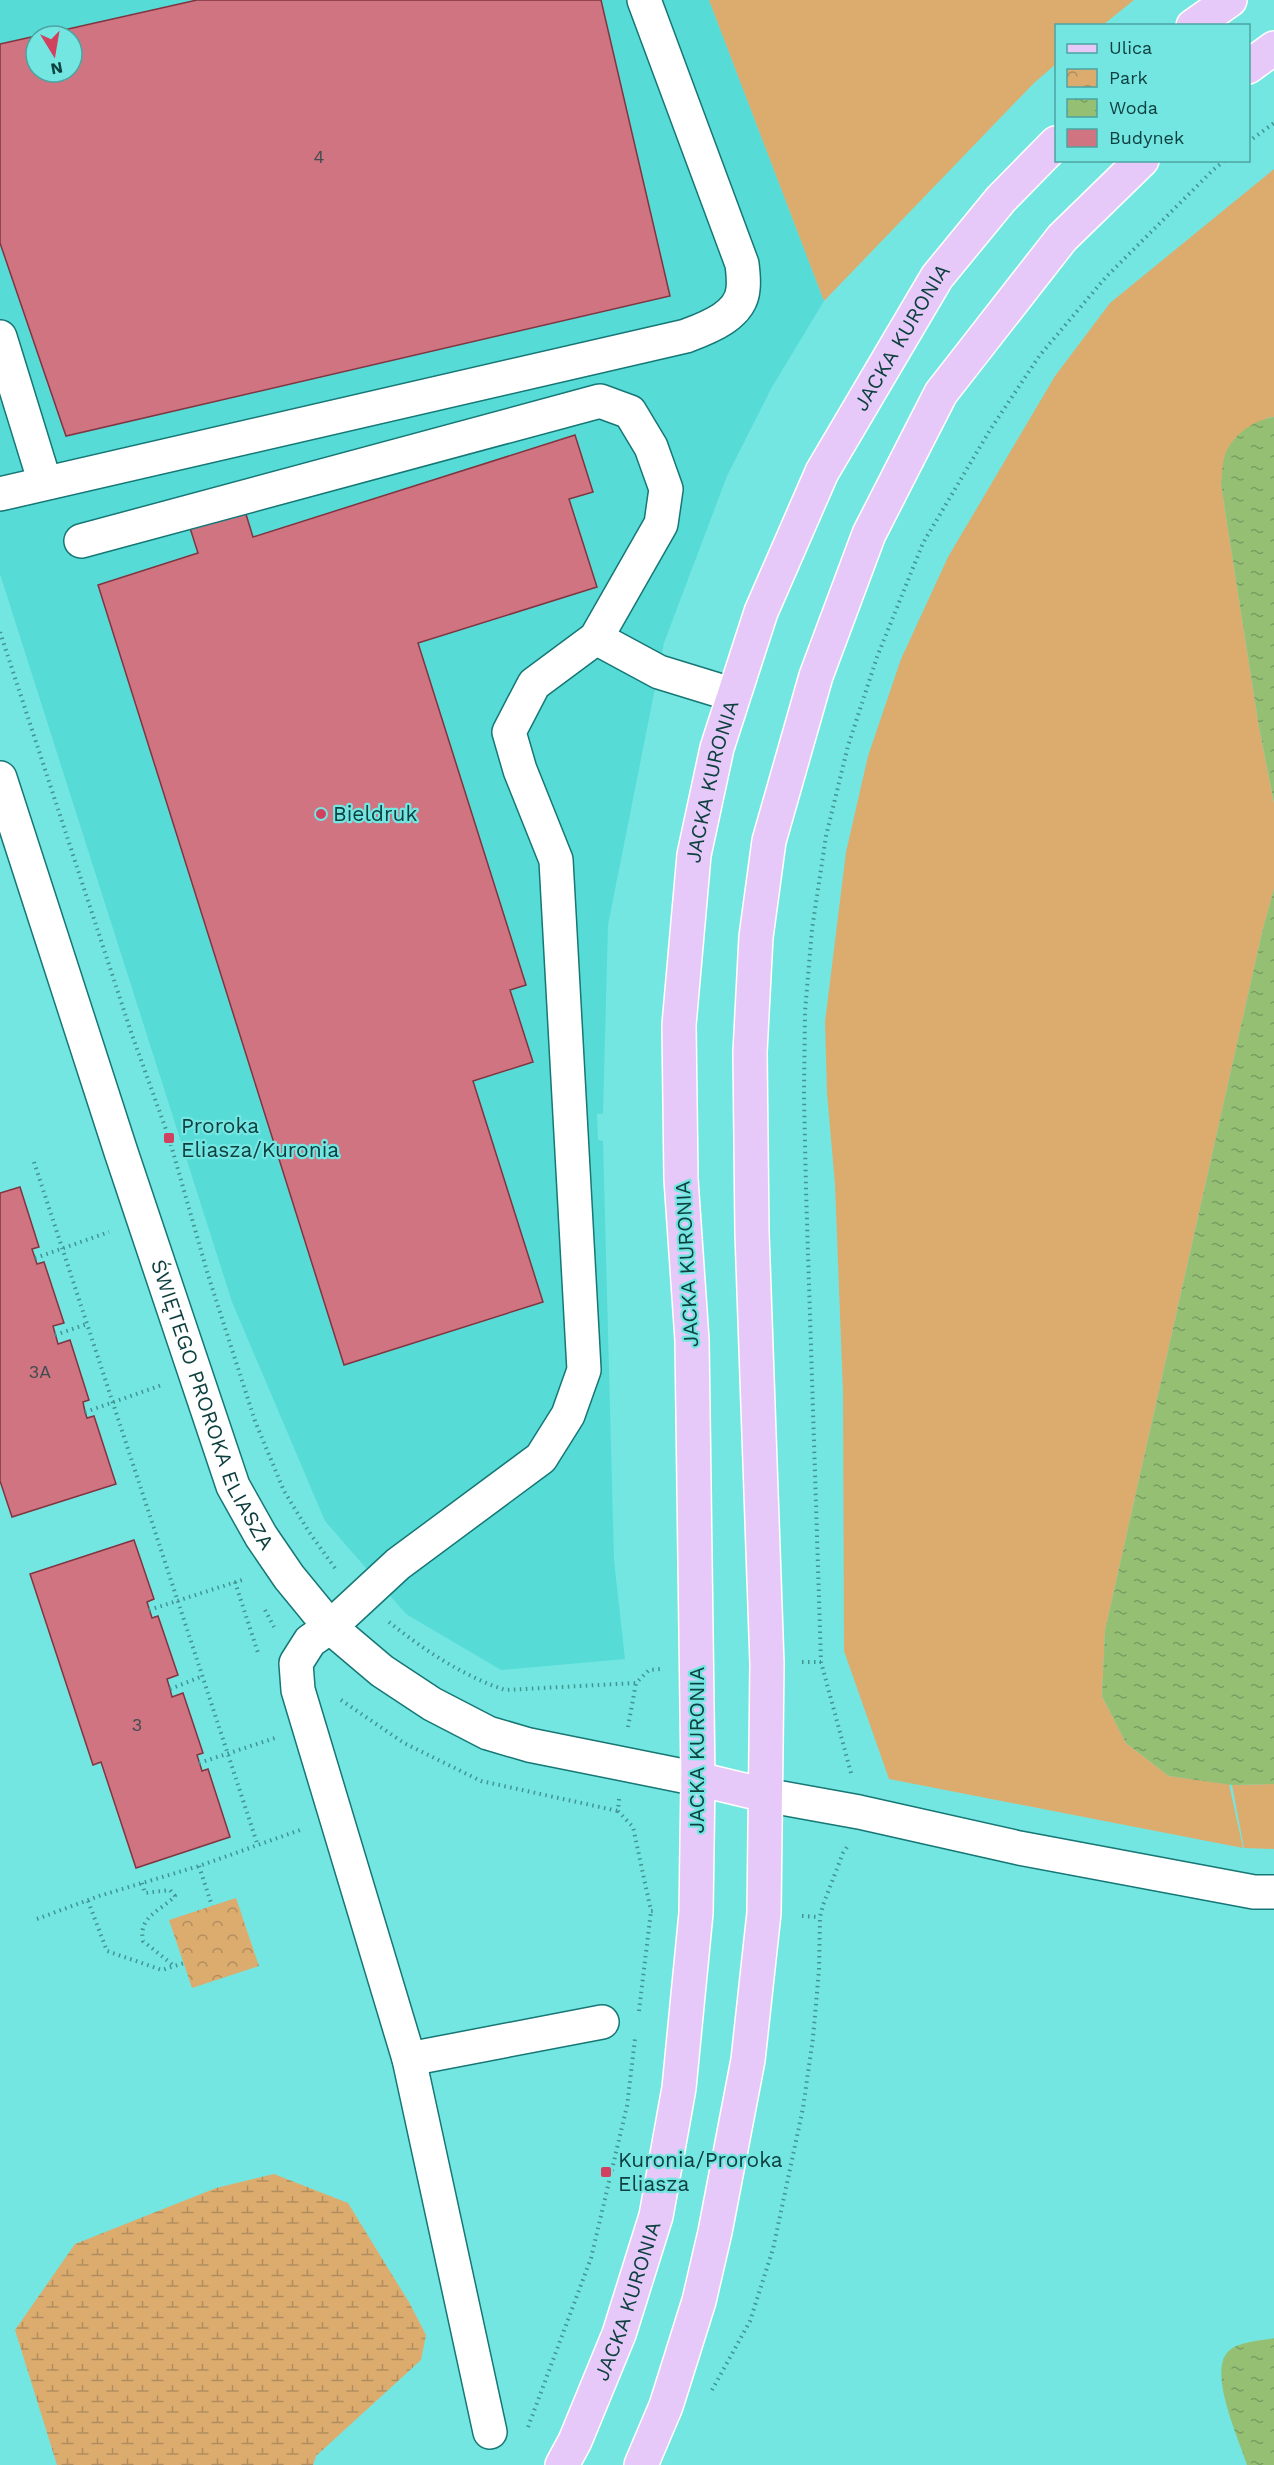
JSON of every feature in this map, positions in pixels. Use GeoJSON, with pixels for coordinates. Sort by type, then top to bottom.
{"type":"FeatureCollection","features":[{"type":"Feature","properties":{"kind":"main road"},"geometry":{"type":"LineString","coordinates":[[1196,24],[1230,0]]}},
{"type":"Feature","properties":{"kind":"main road"},"geometry":{"type":"LineString","coordinates":[[1250,66],[1274,48]]}},
{"type":"Feature","properties":{"kind":"main road","name":"JACKA KURONIA"},"geometry":{"type":"LineString","coordinates":[[562,2465],[575,2442],[619,2334],[656,2217],[679,2088],[696,1912],[698,1779],[692,1340],[681,1179],[679,1025],[694,855],[717,748],[760,612],[822,472],[937,277],[1000,199],[1055,144]]}},
{"type":"Feature","properties":{"kind":"main road"},"geometry":{"type":"LineString","coordinates":[[641,2465],[666,2406],[699,2301],[715,2232],[746,2071],[764,1913],[767,1664],[752,1233],[750,1052],[756,938],[769,841],[816,676],[869,534],[941,393],[1062,238],[1140,162]]}},
{"type":"Feature","properties":{"kind":"main road"},"geometry":{"type":"LineString","coordinates":[[698,1779],[765,1796]]}},
{"type":"Feature","properties":{"kind":"street"},"geometry":{"type":"LineString","coordinates":[[0,494],[686,336],[712,326],[733,311],[743,291],[742,264],[644,0]]}},
{"type":"Feature","properties":{"kind":"street"},"geometry":{"type":"LineString","coordinates":[[0,337],[45,483]]}},
{"type":"Feature","properties":{"kind":"street"},"geometry":{"type":"LineString","coordinates":[[81,541],[600,401],[630,412],[651,447],[666,489],[661,524],[596,638],[534,684],[509,732],[520,770],[556,860],[584,1370],[568,1415],[541,1458],[398,1564],[330,1627],[310,1641],[296,1663],[298,1690],[409,2059],[490,2432]]}},
{"type":"Feature","properties":{"kind":"street"},"geometry":{"type":"LineString","coordinates":[[596,638],[659,672],[734,695]]}},
{"type":"Feature","properties":{"kind":"street","name":"ŚWIĘTEGO PROROKA ELIASZA"},"geometry":{"type":"LineString","coordinates":[[0,778],[121,1152],[233,1486],[261,1536],[289,1577],[330,1627],[382,1671],[432,1704],[488,1733],[529,1745],[698,1779]]}},
{"type":"Feature","properties":{"kind":"street"},"geometry":{"type":"LineString","coordinates":[[765,1796],[859,1812],[1019,1848],[1254,1892],[1274,1892]]}},
{"type":"Feature","properties":{"kind":"street"},"geometry":{"type":"LineString","coordinates":[[409,2059],[602,2022]]}},
{"type":"Feature","properties":{"kind":"path"},"geometry":{"type":"LineString","coordinates":[[1250,141],[1274,123]]}},
{"type":"Feature","properties":{"kind":"path"},"geometry":{"type":"LineString","coordinates":[[708,2398],[750,2320],[773,2249],[789,2181],[804,2096],[819,1970],[822,1905],[843,1853],[857,1834],[859,1812],[860,1796],[852,1775],[821,1662],[812,1420],[804,1095],[805,1012],[812,929],[826,836],[848,746],[877,657],[923,543],[990,430],[1040,356],[1106,277],[1223,162]]}},
{"type":"Feature","properties":{"kind":"path"},"geometry":{"type":"LineString","coordinates":[[0,632],[127,1021],[169,1138],[208,1275]]}},
{"type":"Feature","properties":{"kind":"path"},"geometry":{"type":"LineString","coordinates":[[34,1162],[230,1754],[258,1846]]}},
{"type":"Feature","properties":{"kind":"path"},"geometry":{"type":"LineString","coordinates":[[35,1258],[118,1229]]}},
{"type":"Feature","properties":{"kind":"path"},"geometry":{"type":"LineString","coordinates":[[55,1335],[87,1324]]}},
{"type":"Feature","properties":{"kind":"path"},"geometry":{"type":"LineString","coordinates":[[85,1412],[168,1383]]}},
{"type":"Feature","properties":{"kind":"path"},"geometry":{"type":"LineString","coordinates":[[149,1610],[249,1578]]}},
{"type":"Feature","properties":{"kind":"path"},"geometry":{"type":"LineString","coordinates":[[170,1689],[203,1676]]}},
{"type":"Feature","properties":{"kind":"path"},"geometry":{"type":"LineString","coordinates":[[199,1763],[284,1735]]}},
{"type":"Feature","properties":{"kind":"path"},"geometry":{"type":"LineString","coordinates":[[37,1919],[142,1882],[199,1866],[285,1837]]}},
{"type":"Feature","properties":{"kind":"path"},"geometry":{"type":"LineString","coordinates":[[199,1866],[212,1906]]}},
{"type":"Feature","properties":{"kind":"path"},"geometry":{"type":"LineString","coordinates":[[142,1882],[145,1893],[170,1890],[174,1892],[175,1896],[146,1920],[141,1931],[143,1941],[174,1966]]}},
{"type":"Feature","properties":{"kind":"path"},"geometry":{"type":"LineString","coordinates":[[88,1901],[107,1951],[162,1970],[184,1963]]}},
{"type":"Feature","properties":{"kind":"path"},"geometry":{"type":"LineString","coordinates":[[638,2019],[651,1911]]}},
{"type":"Feature","properties":{"kind":"path"},"geometry":{"type":"LineString","coordinates":[[524,2436],[591,2258],[627,2106],[637,2030]]}},
{"type":"Feature","properties":{"kind":"shaded area"},"geometry":{"type":"Polygon","coordinates":[[[0,0],[709,0],[824,301],[772,387],[727,476],[664,643],[608,925],[603,1114],[597,1114],[598,1140],[603,1141],[614,1560],[625,1659],[501,1670],[406,1614],[325,1521],[232,1302],[0,574],[0,0]]]}},
{"type":"Feature","properties":{"kind":"green space"},"geometry":{"type":"Polygon","coordinates":[[[709,0],[1134,0],[1104,24],[1055,24],[1055,65],[1034,83],[824,301],[709,0]]]}},
{"type":"Feature","properties":{"kind":"green space"},"geometry":{"type":"Polygon","coordinates":[[[1274,169],[1274,417],[1267,418],[1221,484],[1259,727],[1274,803],[1274,889],[1262,933],[1105,1631],[1102,1696],[1126,1743],[1169,1776],[1229,1784],[1243,1848],[889,1779],[844,1651],[843,1393],[835,1185],[827,1093],[825,1022],[846,852],[868,756],[901,659],[948,557],[1055,376],[1110,303],[1274,169]]]}},
{"type":"Feature","properties":{"kind":"green space"},"geometry":{"type":"Polygon","coordinates":[[[1274,1784],[1274,1849],[1244,1848],[1232,1785],[1274,1784]]]}},
{"type":"Feature","properties":{"kind":"green space"},"geometry":{"type":"Polygon","coordinates":[[[236,1898],[259,1966],[192,1988],[169,1920],[236,1898]]]}},
{"type":"Feature","properties":{"kind":"green space"},"geometry":{"type":"Polygon","coordinates":[[[274,2174],[348,2203],[410,2304],[426,2335],[421,2360],[316,2456],[313,2465],[57,2465],[15,2330],[75,2244],[216,2188],[274,2174]]]}},
{"type":"Feature","properties":{"kind":"water"},"geometry":{"type":"Polygon","coordinates":[[[1274,417],[1274,802],[1259,727],[1221,484],[1224,458],[1233,441],[1252,425],[1274,417]]]}},
{"type":"Feature","properties":{"kind":"water"},"geometry":{"type":"Polygon","coordinates":[[[1274,889],[1274,1784],[1232,1785],[1169,1776],[1126,1743],[1102,1696],[1105,1631],[1262,933],[1274,889]]]}},
{"type":"Feature","properties":{"kind":"water"},"geometry":{"type":"Polygon","coordinates":[[[1274,2338],[1274,2465],[1247,2465],[1224,2393],[1221,2378],[1222,2364],[1226,2354],[1235,2346],[1274,2338]]]}},
{"type":"Feature","properties":{"kind":"building"},"geometry":{"type":"Polygon","coordinates":[[[197,0],[601,0],[670,296],[66,436],[0,243],[0,44],[24,39],[24,84],[84,84],[84,25],[197,0]]]}},
{"type":"Feature","properties":{"kind":"building","name":"Bieldruk"},"geometry":{"type":"Polygon","coordinates":[[[575,435],[593,492],[569,499],[597,587],[418,643],[526,985],[510,990],[533,1062],[473,1081],[543,1302],[344,1365],[98,585],[198,553],[190,528],[245,511],[253,537],[575,435]]]}},
{"type":"Feature","properties":{"kind":"building"},"geometry":{"type":"Polygon","coordinates":[[[20,1187],[39,1247],[32,1249],[37,1264],[44,1262],[64,1323],[53,1326],[58,1344],[70,1340],[89,1400],[83,1402],[85,1412],[87,1418],[94,1416],[116,1484],[12,1517],[0,1481],[0,1193],[20,1187]]]}},
{"type":"Feature","properties":{"kind":"building"},"geometry":{"type":"Polygon","coordinates":[[[134,1540],[154,1599],[147,1602],[152,1618],[158,1616],[178,1675],[167,1679],[172,1697],[183,1693],[203,1753],[197,1755],[202,1771],[208,1769],[230,1837],[136,1868],[101,1762],[93,1765],[30,1574],[134,1540]]]}},
{"type":"Feature","properties":{"kind":"place","name":"Bieldruk"},"geometry":{"type":"Point","coordinates":[321,814]}},
{"type":"Feature","properties":{"kind":"place","name":"Proroka Eliasza/Kuronia"},"geometry":{"type":"Point","coordinates":[169,1138]}},
{"type":"Feature","properties":{"kind":"place","name":"Kuronia/Proroka Eliasza"},"geometry":{"type":"Point","coordinates":[606,2172]}}]}
